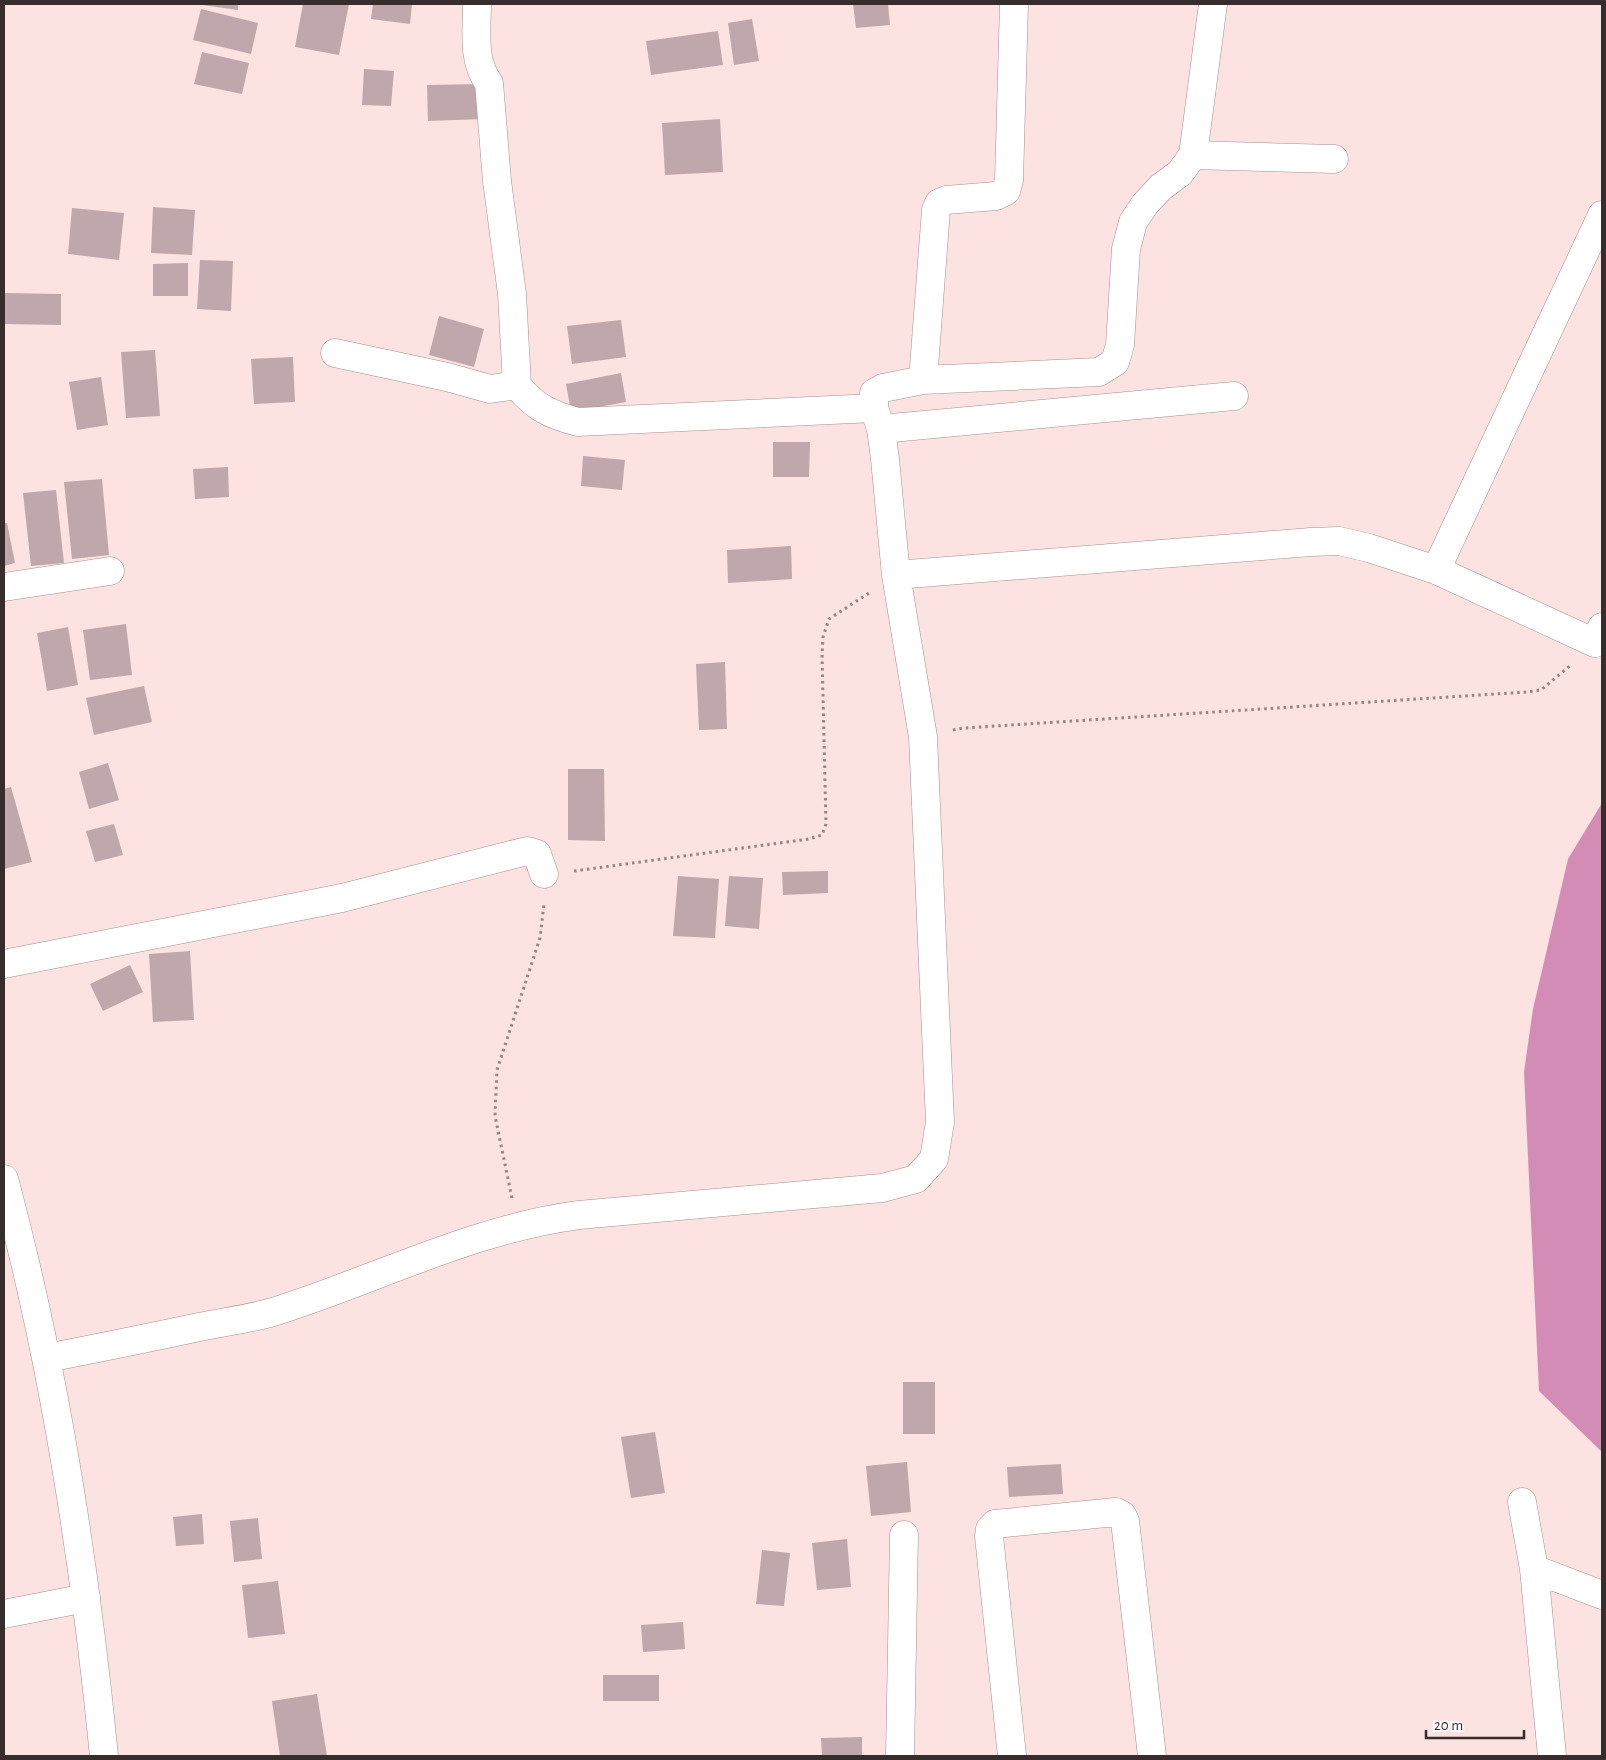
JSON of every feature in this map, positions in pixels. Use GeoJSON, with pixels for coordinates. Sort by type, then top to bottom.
{"type":"FeatureCollection","features":[{"type":"Feature","properties":{"kind":"street"},"geometry":{"type":"LineString","coordinates":[[477,4],[478,60],[482,74],[489,83],[497,181],[512,294],[517,385],[528,399],[552,415],[578,422],[878,419],[1234,396]]}},
{"type":"Feature","properties":{"kind":"street"},"geometry":{"type":"LineString","coordinates":[[923,380],[936,210],[939,204],[946,200],[996,196],[1006,191],[1009,180],[1014,4]]}},
{"type":"Feature","properties":{"kind":"street"},"geometry":{"type":"LineString","coordinates":[[47,1358],[270,1312],[348,1286],[432,1254],[518,1226],[546,1219],[882,1188],[916,1179],[934,1159],[940,1122],[923,737],[896,575],[874,393],[883,388],[923,380],[1099,372],[1115,362],[1120,345],[1126,249],[1133,222],[1145,204],[1161,187],[1180,173],[1193,155],[1213,4]]}},
{"type":"Feature","properties":{"kind":"street"},"geometry":{"type":"LineString","coordinates":[[1193,155],[1334,159]]}},
{"type":"Feature","properties":{"kind":"street"},"geometry":{"type":"LineString","coordinates":[[1436,570],[1602,216]]}},
{"type":"Feature","properties":{"kind":"street"},"geometry":{"type":"LineString","coordinates":[[335,353],[447,377],[490,389],[517,385]]}},
{"type":"Feature","properties":{"kind":"street"},"geometry":{"type":"LineString","coordinates":[[896,575],[1291,543],[1339,542],[1369,548],[1436,570],[1598,635]]}},
{"type":"Feature","properties":{"kind":"street"},"geometry":{"type":"LineString","coordinates":[[4,587],[110,571]]}},
{"type":"Feature","properties":{"kind":"street"},"geometry":{"type":"LineString","coordinates":[[4,964],[342,898],[527,851],[537,854],[544,874]]}},
{"type":"Feature","properties":{"kind":"street"},"geometry":{"type":"LineString","coordinates":[[4,1179],[47,1358],[79,1541],[104,1756]]}},
{"type":"Feature","properties":{"kind":"street"},"geometry":{"type":"LineString","coordinates":[[1522,1502],[1534,1570],[1552,1756]]}},
{"type":"Feature","properties":{"kind":"street"},"geometry":{"type":"LineString","coordinates":[[1012,1756],[989,1536],[990,1528],[995,1524],[1116,1512],[1122,1515],[1125,1521],[1152,1756]]}},
{"type":"Feature","properties":{"kind":"street"},"geometry":{"type":"LineString","coordinates":[[900,1756],[904,1535]]}},
{"type":"Feature","properties":{"kind":"street"},"geometry":{"type":"LineString","coordinates":[[1534,1570],[1602,1595]]}},
{"type":"Feature","properties":{"kind":"street"},"geometry":{"type":"LineString","coordinates":[[4,1614],[86,1598]]}},
{"type":"Feature","properties":{"kind":"path"},"geometry":{"type":"LineString","coordinates":[[518,1226],[495,1116],[497,1070],[540,938],[545,897],[544,874],[809,839],[822,834],[826,824],[823,637],[829,619],[896,575]]}},
{"type":"Feature","properties":{"kind":"path"},"geometry":{"type":"LineString","coordinates":[[923,737],[964,728],[1541,690],[1553,682],[1598,635]]}},
{"type":"Feature","properties":{"kind":"shaded area"},"geometry":{"type":"Polygon","coordinates":[[[1602,803],[1602,1452],[1539,1391],[1524,1072],[1533,1009],[1568,859],[1602,803]]]}},
{"type":"Feature","properties":{"kind":"building"},"geometry":{"type":"Polygon","coordinates":[[[195,4],[238,4],[238,10],[195,4]]]}},
{"type":"Feature","properties":{"kind":"building"},"geometry":{"type":"Polygon","coordinates":[[[303,4],[349,4],[339,55],[295,47],[303,4]]]}},
{"type":"Feature","properties":{"kind":"building"},"geometry":{"type":"Polygon","coordinates":[[[373,4],[412,4],[410,24],[371,19],[373,4]]]}},
{"type":"Feature","properties":{"kind":"building"},"geometry":{"type":"Polygon","coordinates":[[[853,4],[888,4],[890,25],[856,28],[853,4]]]}},
{"type":"Feature","properties":{"kind":"building"},"geometry":{"type":"Polygon","coordinates":[[[201,9],[258,23],[251,54],[193,40],[201,9]]]}},
{"type":"Feature","properties":{"kind":"building"},"geometry":{"type":"Polygon","coordinates":[[[752,19],[759,61],[734,65],[728,23],[752,19]]]}},
{"type":"Feature","properties":{"kind":"building"},"geometry":{"type":"Polygon","coordinates":[[[718,31],[723,65],[651,75],[646,41],[718,31]]]}},
{"type":"Feature","properties":{"kind":"building"},"geometry":{"type":"Polygon","coordinates":[[[202,52],[249,63],[242,94],[194,84],[202,52]]]}},
{"type":"Feature","properties":{"kind":"building"},"geometry":{"type":"Polygon","coordinates":[[[364,69],[394,71],[391,106],[362,105],[364,69]]]}},
{"type":"Feature","properties":{"kind":"building"},"geometry":{"type":"Polygon","coordinates":[[[482,84],[483,119],[428,121],[427,85],[482,84]]]}},
{"type":"Feature","properties":{"kind":"building"},"geometry":{"type":"Polygon","coordinates":[[[720,119],[723,172],[665,175],[662,123],[720,119]]]}},
{"type":"Feature","properties":{"kind":"building"},"geometry":{"type":"Polygon","coordinates":[[[153,207],[195,210],[192,255],[151,253],[153,207]]]}},
{"type":"Feature","properties":{"kind":"building"},"geometry":{"type":"Polygon","coordinates":[[[72,208],[124,213],[119,260],[68,254],[72,208]]]}},
{"type":"Feature","properties":{"kind":"building"},"geometry":{"type":"Polygon","coordinates":[[[200,260],[233,261],[231,311],[197,309],[200,260]]]}},
{"type":"Feature","properties":{"kind":"building"},"geometry":{"type":"Polygon","coordinates":[[[188,263],[188,296],[153,296],[153,264],[188,263]]]}},
{"type":"Feature","properties":{"kind":"building"},"geometry":{"type":"Polygon","coordinates":[[[4,293],[61,294],[61,325],[4,324],[4,293]]]}},
{"type":"Feature","properties":{"kind":"building"},"geometry":{"type":"Polygon","coordinates":[[[439,316],[484,329],[474,367],[429,355],[439,316]]]}},
{"type":"Feature","properties":{"kind":"building"},"geometry":{"type":"Polygon","coordinates":[[[621,320],[626,357],[572,364],[567,326],[621,320]]]}},
{"type":"Feature","properties":{"kind":"building"},"geometry":{"type":"Polygon","coordinates":[[[155,350],[160,416],[126,418],[121,352],[155,350]]]}},
{"type":"Feature","properties":{"kind":"building"},"geometry":{"type":"Polygon","coordinates":[[[293,357],[295,402],[254,404],[251,359],[293,357]]]}},
{"type":"Feature","properties":{"kind":"building"},"geometry":{"type":"Polygon","coordinates":[[[621,373],[626,402],[571,412],[566,384],[621,373]]]}},
{"type":"Feature","properties":{"kind":"building"},"geometry":{"type":"Polygon","coordinates":[[[101,377],[108,425],[77,430],[69,382],[101,377]]]}},
{"type":"Feature","properties":{"kind":"building"},"geometry":{"type":"Polygon","coordinates":[[[773,442],[810,442],[809,477],[773,477],[773,442]]]}},
{"type":"Feature","properties":{"kind":"building"},"geometry":{"type":"Polygon","coordinates":[[[583,456],[625,460],[622,490],[581,486],[583,456]]]}},
{"type":"Feature","properties":{"kind":"building"},"geometry":{"type":"Polygon","coordinates":[[[228,467],[229,497],[195,499],[193,469],[228,467]]]}},
{"type":"Feature","properties":{"kind":"building"},"geometry":{"type":"Polygon","coordinates":[[[102,479],[109,555],[72,559],[64,482],[102,479]]]}},
{"type":"Feature","properties":{"kind":"building"},"geometry":{"type":"Polygon","coordinates":[[[56,490],[64,563],[31,566],[23,493],[56,490]]]}},
{"type":"Feature","properties":{"kind":"building"},"geometry":{"type":"Polygon","coordinates":[[[4,523],[7,523],[15,563],[4,566],[4,523]]]}},
{"type":"Feature","properties":{"kind":"building"},"geometry":{"type":"Polygon","coordinates":[[[791,546],[792,579],[728,583],[727,550],[791,546]]]}},
{"type":"Feature","properties":{"kind":"building"},"geometry":{"type":"Polygon","coordinates":[[[126,624],[132,675],[90,680],[83,630],[126,624]]]}},
{"type":"Feature","properties":{"kind":"building"},"geometry":{"type":"Polygon","coordinates":[[[68,627],[78,685],[47,691],[37,633],[68,627]]]}},
{"type":"Feature","properties":{"kind":"building"},"geometry":{"type":"Polygon","coordinates":[[[725,662],[727,729],[699,730],[696,664],[725,662]]]}},
{"type":"Feature","properties":{"kind":"building"},"geometry":{"type":"Polygon","coordinates":[[[144,686],[152,722],[94,735],[86,698],[144,686]]]}},
{"type":"Feature","properties":{"kind":"building"},"geometry":{"type":"Polygon","coordinates":[[[108,763],[119,800],[89,809],[79,772],[108,763]]]}},
{"type":"Feature","properties":{"kind":"building"},"geometry":{"type":"Polygon","coordinates":[[[568,769],[604,769],[605,841],[568,840],[568,769]]]}},
{"type":"Feature","properties":{"kind":"building"},"geometry":{"type":"Polygon","coordinates":[[[11,787],[32,862],[4,869],[4,789],[11,787]]]}},
{"type":"Feature","properties":{"kind":"building"},"geometry":{"type":"Polygon","coordinates":[[[114,824],[123,855],[95,862],[86,831],[114,824]]]}},
{"type":"Feature","properties":{"kind":"building"},"geometry":{"type":"Polygon","coordinates":[[[828,871],[828,893],[783,895],[782,872],[828,871]]]}},
{"type":"Feature","properties":{"kind":"building"},"geometry":{"type":"Polygon","coordinates":[[[678,876],[719,879],[715,938],[673,936],[678,876]]]}},
{"type":"Feature","properties":{"kind":"building"},"geometry":{"type":"Polygon","coordinates":[[[729,876],[763,878],[759,929],[725,926],[729,876]]]}},
{"type":"Feature","properties":{"kind":"building"},"geometry":{"type":"Polygon","coordinates":[[[190,951],[194,1020],[153,1022],[149,954],[190,951]]]}},
{"type":"Feature","properties":{"kind":"building"},"geometry":{"type":"Polygon","coordinates":[[[130,965],[143,992],[103,1011],[90,984],[130,965]]]}},
{"type":"Feature","properties":{"kind":"building"},"geometry":{"type":"Polygon","coordinates":[[[903,1382],[935,1382],[935,1434],[903,1434],[903,1382]]]}},
{"type":"Feature","properties":{"kind":"building"},"geometry":{"type":"Polygon","coordinates":[[[655,1432],[665,1493],[631,1498],[621,1437],[655,1432]]]}},
{"type":"Feature","properties":{"kind":"building"},"geometry":{"type":"Polygon","coordinates":[[[907,1462],[911,1512],[871,1516],[866,1466],[907,1462]]]}},
{"type":"Feature","properties":{"kind":"building"},"geometry":{"type":"Polygon","coordinates":[[[1061,1464],[1063,1494],[1009,1497],[1007,1467],[1061,1464]]]}},
{"type":"Feature","properties":{"kind":"building"},"geometry":{"type":"Polygon","coordinates":[[[202,1514],[204,1544],[176,1546],[173,1517],[202,1514]]]}},
{"type":"Feature","properties":{"kind":"building"},"geometry":{"type":"Polygon","coordinates":[[[258,1518],[262,1559],[234,1562],[230,1521],[258,1518]]]}},
{"type":"Feature","properties":{"kind":"building"},"geometry":{"type":"Polygon","coordinates":[[[847,1539],[851,1587],[817,1590],[812,1543],[847,1539]]]}},
{"type":"Feature","properties":{"kind":"building"},"geometry":{"type":"Polygon","coordinates":[[[762,1550],[790,1553],[784,1606],[756,1604],[762,1550]]]}},
{"type":"Feature","properties":{"kind":"building"},"geometry":{"type":"Polygon","coordinates":[[[278,1581],[285,1634],[248,1638],[242,1585],[278,1581]]]}},
{"type":"Feature","properties":{"kind":"building"},"geometry":{"type":"Polygon","coordinates":[[[683,1622],[685,1649],[643,1652],[641,1625],[683,1622]]]}},
{"type":"Feature","properties":{"kind":"building"},"geometry":{"type":"Polygon","coordinates":[[[603,1675],[659,1675],[659,1701],[603,1701],[603,1675]]]}},
{"type":"Feature","properties":{"kind":"building"},"geometry":{"type":"Polygon","coordinates":[[[317,1694],[327,1756],[280,1756],[272,1701],[317,1694]]]}},
{"type":"Feature","properties":{"kind":"building"},"geometry":{"type":"Polygon","coordinates":[[[862,1737],[862,1756],[822,1756],[821,1738],[862,1737]]]}}]}
